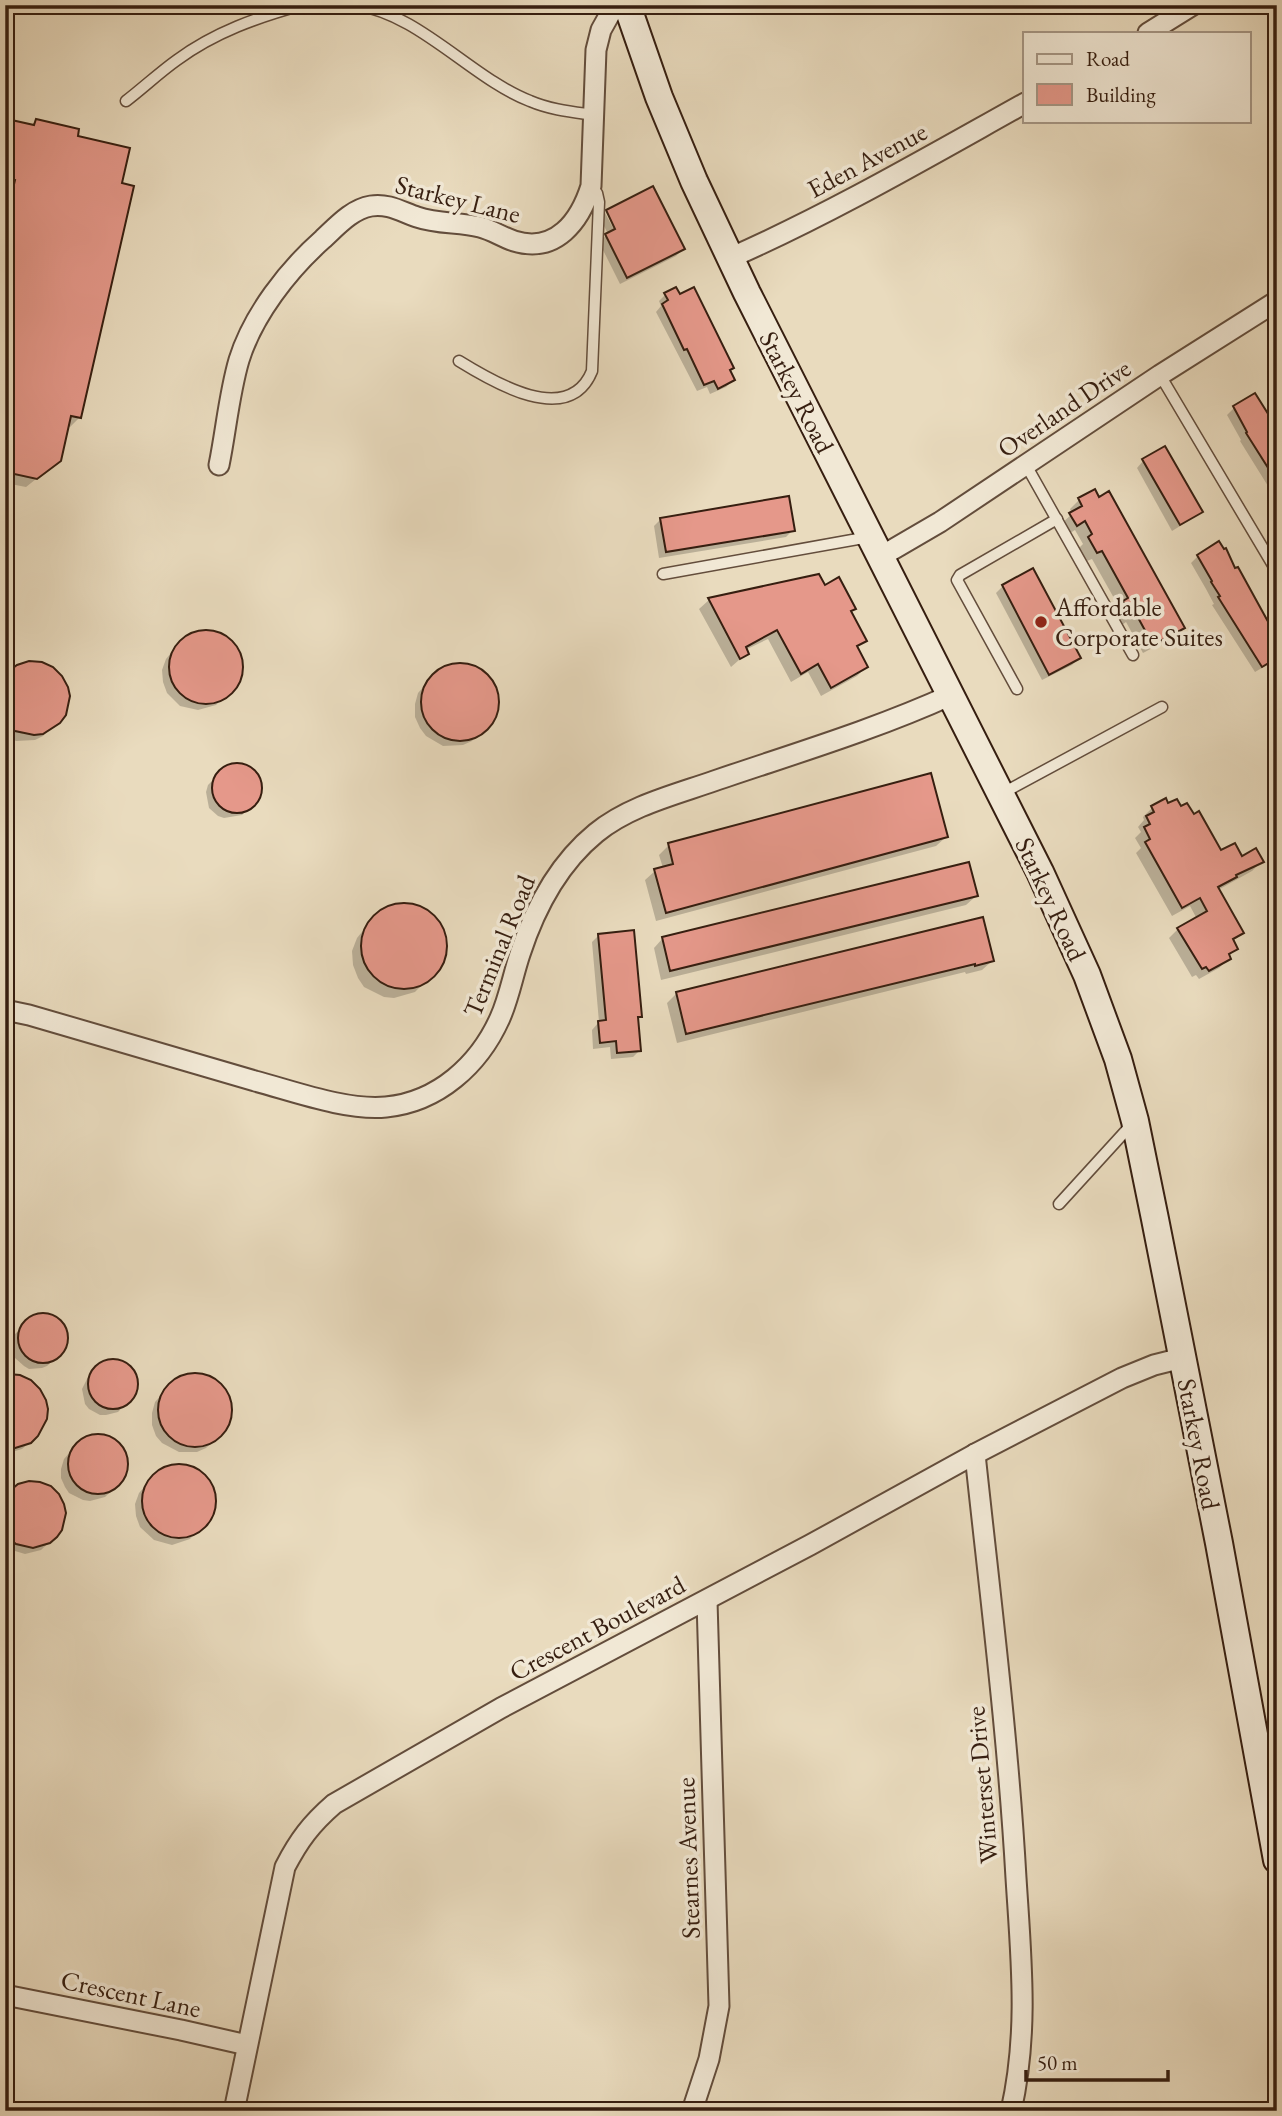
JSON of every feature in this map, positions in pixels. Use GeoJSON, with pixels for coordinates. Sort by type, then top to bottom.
{"type":"FeatureCollection","features":[{"type":"Feature","properties":{"kind":"main road","name":"Starkey Road"},"geometry":{"type":"LineString","coordinates":[[627,5],[659,97],[730,258],[1040,872],[1097,999],[1118,1059],[1135,1121],[1219,1543],[1277,1860]]}},
{"type":"Feature","properties":{"kind":"street","name":"Starkey Lane"},"geometry":{"type":"LineString","coordinates":[[219,465],[240,359],[261,312],[300,259],[351,214],[369,206],[397,208],[435,222],[465,223],[528,243],[544,242],[559,236],[572,226],[586,202],[591,186],[596,50],[601,30],[615,5]]}},
{"type":"Feature","properties":{"kind":"street"},"geometry":{"type":"LineString","coordinates":[[1150,32],[1193,5]]}},
{"type":"Feature","properties":{"kind":"street","name":"Eden Avenue"},"geometry":{"type":"LineString","coordinates":[[730,258],[778,237],[1023,104]]}},
{"type":"Feature","properties":{"kind":"street","name":"Overland Drive"},"geometry":{"type":"LineString","coordinates":[[876,547],[940,522],[1160,375],[1277,301]]}},
{"type":"Feature","properties":{"kind":"street","name":"Terminal Road"},"geometry":{"type":"LineString","coordinates":[[5,1010],[303,1094],[361,1107],[405,1104],[428,1096],[449,1084],[466,1070],[487,1043],[500,1018],[520,953],[540,905],[561,867],[576,849],[599,830],[640,807],[907,715],[951,695]]}},
{"type":"Feature","properties":{"kind":"street","name":"Crescent Boulevard"},"geometry":{"type":"LineString","coordinates":[[234,2111],[282,1877],[299,1840],[314,1821],[334,1804],[501,1708],[707,1601],[975,1454],[1122,1378],[1182,1358]]}},
{"type":"Feature","properties":{"kind":"street","name":"Winterset Drive"},"geometry":{"type":"LineString","coordinates":[[975,1454],[1011,1789],[1024,1998],[1021,2048],[1011,2111]]}},
{"type":"Feature","properties":{"kind":"street","name":"Stearnes Avenue"},"geometry":{"type":"LineString","coordinates":[[692,2111],[709,2059],[719,2006],[707,1601]]}},
{"type":"Feature","properties":{"kind":"street","name":"Crescent Lane"},"geometry":{"type":"LineString","coordinates":[[5,1995],[247,2045]]}},
{"type":"Feature","properties":{"kind":"lane"},"geometry":{"type":"LineString","coordinates":[[126,101],[178,59],[221,33],[302,5]]}},
{"type":"Feature","properties":{"kind":"lane"},"geometry":{"type":"LineString","coordinates":[[355,5],[369,7],[409,24],[495,82],[529,101],[558,110],[594,115]]}},
{"type":"Feature","properties":{"kind":"lane"},"geometry":{"type":"LineString","coordinates":[[459,361],[507,388],[542,397],[568,397],[580,391],[588,381],[592,371],[599,233],[599,202],[597,193],[591,186]]}},
{"type":"Feature","properties":{"kind":"lane"},"geometry":{"type":"LineString","coordinates":[[1160,375],[1277,572]]}},
{"type":"Feature","properties":{"kind":"lane"},"geometry":{"type":"LineString","coordinates":[[1026,465],[1133,655]]}},
{"type":"Feature","properties":{"kind":"lane"},"geometry":{"type":"LineString","coordinates":[[1017,689],[957,580],[960,575],[1057,519]]}},
{"type":"Feature","properties":{"kind":"lane"},"geometry":{"type":"LineString","coordinates":[[663,574],[876,547]]}},
{"type":"Feature","properties":{"kind":"lane"},"geometry":{"type":"LineString","coordinates":[[1001,794],[1162,707]]}},
{"type":"Feature","properties":{"kind":"lane"},"geometry":{"type":"LineString","coordinates":[[1059,1204],[1135,1121]]}},
{"type":"Feature","properties":{"kind":"building"},"geometry":{"type":"Polygon","coordinates":[[[7,119],[34,125],[36,119],[79,129],[78,136],[130,148],[122,183],[134,186],[81,418],[71,416],[61,461],[37,479],[5,472],[5,224],[15,180],[5,178],[7,119]]]}},
{"type":"Feature","properties":{"kind":"building"},"geometry":{"type":"Polygon","coordinates":[[[653,186],[685,249],[627,278],[605,234],[615,229],[606,210],[653,186]]]}},
{"type":"Feature","properties":{"kind":"building"},"geometry":{"type":"Polygon","coordinates":[[[676,287],[680,294],[694,287],[734,368],[730,370],[735,380],[718,389],[714,381],[704,385],[662,304],[668,300],[664,293],[676,287]]]}},
{"type":"Feature","properties":{"kind":"building"},"geometry":{"type":"Polygon","coordinates":[[[1255,393],[1277,428],[1277,482],[1246,433],[1233,406],[1255,393]]]}},
{"type":"Feature","properties":{"kind":"building"},"geometry":{"type":"Polygon","coordinates":[[[1165,446],[1203,512],[1180,525],[1142,459],[1165,446]]]}},
{"type":"Feature","properties":{"kind":"building"},"geometry":{"type":"Polygon","coordinates":[[[1095,489],[1099,497],[1109,491],[1185,628],[1153,645],[1136,614],[1131,617],[1123,601],[1128,598],[1102,551],[1097,553],[1088,537],[1092,534],[1085,521],[1077,526],[1069,513],[1082,506],[1078,498],[1095,489]]]}},
{"type":"Feature","properties":{"kind":"building"},"geometry":{"type":"Polygon","coordinates":[[[789,496],[795,531],[666,552],[660,518],[789,496]]]}},
{"type":"Feature","properties":{"kind":"building"},"geometry":{"type":"Polygon","coordinates":[[[1219,541],[1224,549],[1226,548],[1235,568],[1238,567],[1277,638],[1277,658],[1262,667],[1218,597],[1220,596],[1197,555],[1219,541]]]}},
{"type":"Feature","properties":{"kind":"building","name":"Affordable Corporate Suites"},"geometry":{"type":"Polygon","coordinates":[[[1033,568],[1081,658],[1049,675],[1002,585],[1033,568]]]}},
{"type":"Feature","properties":{"kind":"building"},"geometry":{"type":"Polygon","coordinates":[[[819,574],[825,585],[839,577],[856,609],[851,611],[867,641],[857,646],[868,667],[831,688],[818,664],[801,674],[777,630],[746,647],[749,654],[740,659],[708,598],[819,574]]]}},
{"type":"Feature","properties":{"kind":"building"},"geometry":{"type":"Polygon","coordinates":[[[206,630],[227,636],[237,646],[243,667],[237,688],[227,698],[206,704],[185,698],[175,688],[169,667],[175,646],[185,636],[206,630]]]}},
{"type":"Feature","properties":{"kind":"building"},"geometry":{"type":"Polygon","coordinates":[[[29,661],[42,662],[53,667],[62,676],[70,696],[66,715],[60,723],[43,734],[15,731],[5,723],[5,674],[17,665],[29,661]]]}},
{"type":"Feature","properties":{"kind":"building"},"geometry":{"type":"Polygon","coordinates":[[[460,663],[475,666],[492,680],[499,702],[496,717],[482,734],[460,741],[445,738],[428,724],[421,702],[424,687],[438,670],[460,663]]]}},
{"type":"Feature","properties":{"kind":"building"},"geometry":{"type":"Polygon","coordinates":[[[237,763],[255,770],[262,788],[255,806],[237,813],[219,806],[212,788],[219,770],[237,763]]]}},
{"type":"Feature","properties":{"kind":"building"},"geometry":{"type":"Polygon","coordinates":[[[931,773],[948,837],[666,913],[654,869],[673,864],[668,843],[931,773]]]}},
{"type":"Feature","properties":{"kind":"building"},"geometry":{"type":"Polygon","coordinates":[[[1166,798],[1168,803],[1177,799],[1181,806],[1187,803],[1194,814],[1199,811],[1221,850],[1235,843],[1242,856],[1256,848],[1264,862],[1218,887],[1244,933],[1233,939],[1238,949],[1229,954],[1231,959],[1209,971],[1206,967],[1202,969],[1177,928],[1207,911],[1200,898],[1182,908],[1145,842],[1150,839],[1144,827],[1150,824],[1146,816],[1154,812],[1151,806],[1166,798]]]}},
{"type":"Feature","properties":{"kind":"building"},"geometry":{"type":"Polygon","coordinates":[[[969,862],[978,896],[670,971],[662,937],[969,862]]]}},
{"type":"Feature","properties":{"kind":"building"},"geometry":{"type":"Polygon","coordinates":[[[404,903],[428,910],[440,922],[447,946],[440,970],[428,982],[404,989],[380,982],[368,970],[361,946],[368,922],[380,910],[404,903]]]}},
{"type":"Feature","properties":{"kind":"building"},"geometry":{"type":"Polygon","coordinates":[[[983,917],[994,961],[686,1034],[676,992],[983,917]]]}},
{"type":"Feature","properties":{"kind":"building"},"geometry":{"type":"Polygon","coordinates":[[[634,930],[642,1017],[638,1017],[641,1051],[617,1053],[616,1041],[600,1043],[598,1021],[606,1020],[598,934],[634,930]]]}},
{"type":"Feature","properties":{"kind":"building"},"geometry":{"type":"Polygon","coordinates":[[[43,1313],[61,1320],[68,1338],[61,1356],[43,1363],[25,1356],[18,1338],[25,1320],[43,1313]]]}},
{"type":"Feature","properties":{"kind":"building"},"geometry":{"type":"Polygon","coordinates":[[[113,1359],[131,1366],[138,1384],[131,1402],[113,1409],[95,1402],[88,1384],[95,1366],[113,1359]]]}},
{"type":"Feature","properties":{"kind":"building"},"geometry":{"type":"Polygon","coordinates":[[[195,1373],[216,1379],[226,1389],[232,1410],[226,1431],[216,1441],[195,1447],[174,1441],[164,1431],[158,1410],[164,1389],[174,1379],[195,1373]]]}},
{"type":"Feature","properties":{"kind":"building"},"geometry":{"type":"Polygon","coordinates":[[[5,1375],[31,1380],[40,1389],[48,1409],[47,1419],[38,1436],[31,1443],[12,1449],[5,1448],[5,1375]]]}},
{"type":"Feature","properties":{"kind":"building"},"geometry":{"type":"Polygon","coordinates":[[[92,1434],[104,1434],[123,1447],[128,1464],[126,1476],[115,1489],[104,1494],[92,1494],[73,1481],[68,1470],[68,1458],[81,1439],[92,1434]]]}},
{"type":"Feature","properties":{"kind":"building"},"geometry":{"type":"Polygon","coordinates":[[[179,1464],[200,1470],[210,1480],[216,1501],[210,1522],[200,1532],[179,1538],[158,1532],[148,1522],[142,1501],[148,1480],[158,1470],[179,1464]]]}},
{"type":"Feature","properties":{"kind":"building"},"geometry":{"type":"Polygon","coordinates":[[[29,1481],[51,1486],[59,1494],[66,1513],[62,1530],[57,1537],[50,1543],[33,1548],[16,1544],[5,1535],[5,1495],[18,1484],[29,1481]]]}},
{"type":"Feature","properties":{"kind":"place","name":"Affordable Corporate Suites"},"geometry":{"type":"Point","coordinates":[1041,622]}}]}
